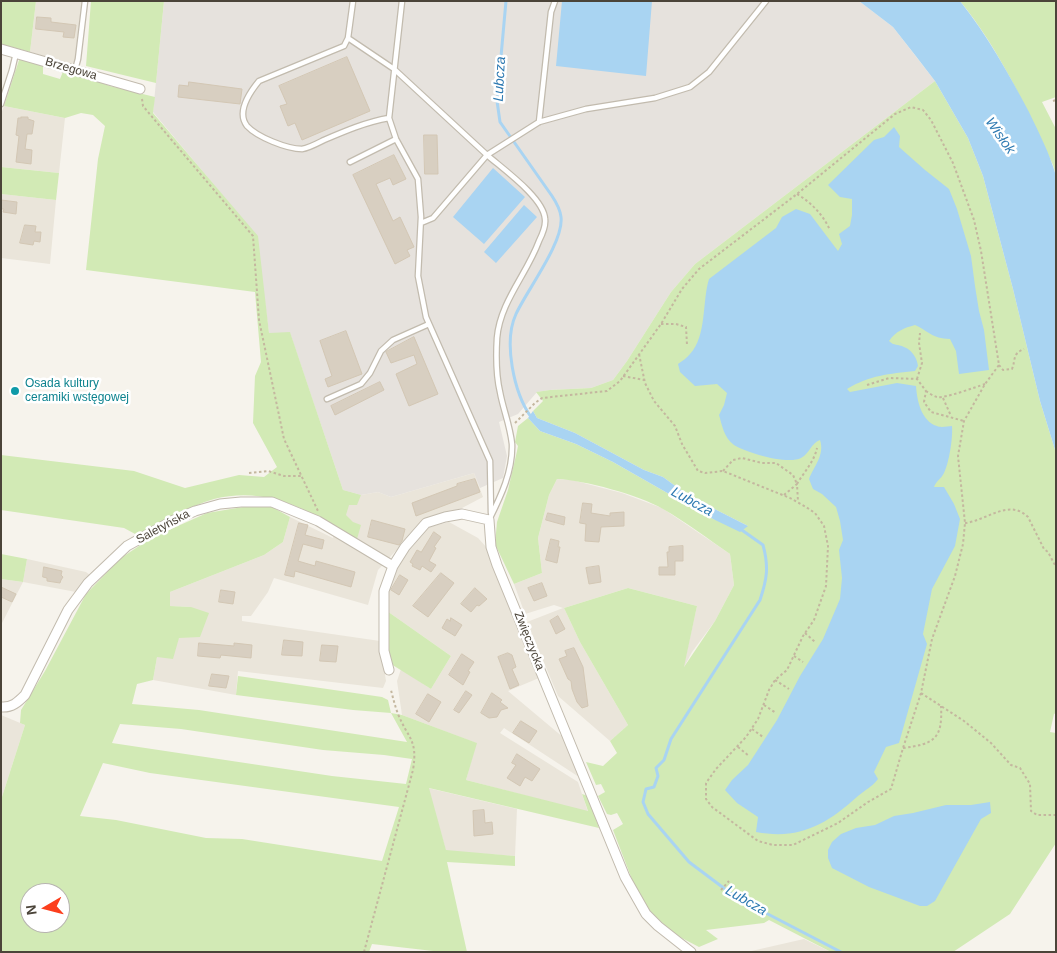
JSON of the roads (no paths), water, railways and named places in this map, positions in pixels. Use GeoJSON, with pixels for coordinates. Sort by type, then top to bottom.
{"type":"FeatureCollection","features":[{"type":"Feature","properties":{"kind":"street","name":"Brzegowa"},"geometry":{"type":"LineString","coordinates":[[1,49],[140,89]]}},
{"type":"Feature","properties":{"kind":"street","name":"Saletyńska"},"geometry":{"type":"LineString","coordinates":[[1,707],[12,706],[25,694],[59,631],[68,610],[88,583],[112,559],[137,541],[172,521],[195,511],[220,504],[272,502],[318,521],[393,566]]}},
{"type":"Feature","properties":{"kind":"street"},"geometry":{"type":"LineString","coordinates":[[389,670],[384,651],[384,591],[393,566],[405,547],[426,523],[462,514],[490,518]]}},
{"type":"Feature","properties":{"kind":"street","name":"Zwięczycka"},"geometry":{"type":"LineString","coordinates":[[490,518],[491,548],[497,565],[626,877],[646,914],[691,952]]}},
{"type":"Feature","properties":{"kind":"lane"},"geometry":{"type":"LineString","coordinates":[[75,70],[78,59],[84,1]]}},
{"type":"Feature","properties":{"kind":"lane"},"geometry":{"type":"LineString","coordinates":[[353,1],[348,38],[344,46],[259,81],[251,90],[242,112],[245,123],[253,133],[266,140],[303,149],[372,121],[389,118]]}},
{"type":"Feature","properties":{"kind":"lane"},"geometry":{"type":"LineString","coordinates":[[402,1],[389,118],[396,139],[418,179],[421,222],[418,276],[426,317],[490,461],[490,518]]}},
{"type":"Feature","properties":{"kind":"lane"},"geometry":{"type":"LineString","coordinates":[[539,122],[551,12],[555,1]]}},
{"type":"Feature","properties":{"kind":"lane"},"geometry":{"type":"LineString","coordinates":[[421,222],[433,218],[488,155],[539,122],[586,109],[655,98],[690,86],[709,72],[766,1]]}},
{"type":"Feature","properties":{"kind":"lane"},"geometry":{"type":"LineString","coordinates":[[348,38],[394,69],[534,197],[542,209],[545,220],[536,251],[507,301],[500,320],[497,338],[497,369],[500,392],[510,428],[511,459],[504,489],[490,518]]}},
{"type":"Feature","properties":{"kind":"lane"},"geometry":{"type":"LineString","coordinates":[[1,104],[16,53]]}},
{"type":"Feature","properties":{"kind":"lane"},"geometry":{"type":"LineString","coordinates":[[350,162],[396,139]]}},
{"type":"Feature","properties":{"kind":"lane"},"geometry":{"type":"LineString","coordinates":[[327,400],[361,384],[370,373],[381,351],[393,340],[429,324]]}},
{"type":"Feature","properties":{"kind":"water"},"geometry":{"type":"Polygon","coordinates":[[[562,1],[652,1],[646,76],[556,66],[562,1]]]}},
{"type":"Feature","properties":{"kind":"water","name":"Wisłok"},"geometry":{"type":"Polygon","coordinates":[[[859,1],[960,1],[1005,69],[1029,112],[1051,160],[1056,176],[1056,453],[1040,401],[983,176],[968,138],[935,81],[893,27],[859,1]]]}},
{"type":"Feature","properties":{"kind":"water"},"geometry":{"type":"Polygon","coordinates":[[[894,127],[900,136],[899,147],[949,189],[957,209],[971,256],[989,370],[959,374],[956,351],[950,339],[935,336],[915,325],[900,330],[889,341],[912,352],[918,366],[915,371],[872,378],[847,389],[850,392],[897,383],[916,386],[917,397],[927,420],[939,427],[952,426],[948,463],[944,473],[934,487],[944,487],[960,519],[955,546],[932,589],[923,634],[927,644],[899,743],[886,747],[874,772],[878,779],[835,815],[811,828],[786,834],[756,832],[758,817],[737,803],[725,790],[732,780],[748,765],[777,720],[800,676],[823,639],[840,599],[842,578],[839,550],[843,540],[840,521],[836,507],[822,494],[813,489],[809,479],[820,456],[820,440],[814,443],[804,456],[795,460],[768,457],[734,445],[722,427],[719,415],[727,393],[717,384],[695,386],[680,372],[678,364],[690,354],[699,338],[709,279],[776,228],[782,217],[796,209],[810,214],[838,251],[842,244],[839,234],[850,226],[852,199],[840,197],[828,185],[874,140],[884,137],[894,127]]]}},
{"type":"Feature","properties":{"kind":"water"},"geometry":{"type":"Polygon","coordinates":[[[493,168],[525,197],[484,244],[453,217],[493,168]]]}},
{"type":"Feature","properties":{"kind":"water"},"geometry":{"type":"Polygon","coordinates":[[[524,205],[537,217],[496,263],[484,252],[524,205]]]}},
{"type":"Feature","properties":{"kind":"water"},"geometry":{"type":"Polygon","coordinates":[[[533,411],[537,418],[575,433],[644,470],[663,477],[689,496],[748,526],[740,532],[713,519],[613,462],[576,444],[540,431],[528,418],[533,411]]]}},
{"type":"Feature","properties":{"kind":"water"},"geometry":{"type":"Polygon","coordinates":[[[990,802],[991,813],[981,819],[935,901],[927,906],[920,906],[869,887],[832,868],[828,858],[828,850],[832,842],[841,834],[856,828],[875,825],[894,816],[946,805],[971,805],[990,802]]]}},
{"type":"Feature","properties":{"kind":"waterway","name":"Lubcza"},"geometry":{"type":"LineString","coordinates":[[506,1],[497,101],[500,122],[553,198],[559,208],[561,217],[557,239],[544,266],[521,304],[512,325],[510,339],[512,367],[520,395],[531,417]]}},
{"type":"Feature","properties":{"kind":"waterway","name":"Lubcza"},"geometry":{"type":"LineString","coordinates":[[739,528],[763,545],[766,573],[760,600],[671,739],[664,760],[656,768],[658,776],[654,787],[646,789],[643,802],[648,814],[689,862],[737,898],[841,952]]}},
{"type":"Feature","properties":{"kind":"place","name":"Osada kultury ceramiki wstęgowej"},"geometry":{"type":"Point","coordinates":[15,391]}}]}
